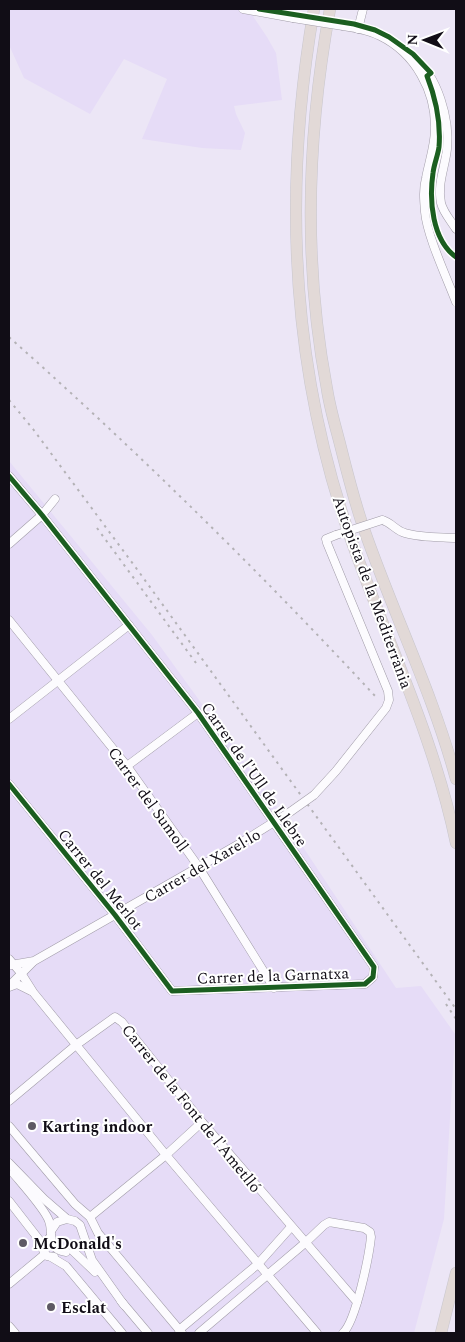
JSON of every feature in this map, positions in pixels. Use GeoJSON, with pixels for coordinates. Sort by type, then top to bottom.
{"type":"FeatureCollection","features":[{"type":"Feature","properties":{"kind":"highway","name":"Autopista de la Mediterrània"},"geometry":{"type":"LineString","coordinates":[[314,9],[302,87],[295,195],[298,292],[307,364],[337,496],[361,566],[431,749],[445,795],[456,843]]}},
{"type":"Feature","properties":{"kind":"highway","name":"Autopista de la Mediterrània"},"geometry":{"type":"LineString","coordinates":[[330,9],[314,124],[310,210],[314,296],[327,391],[364,531],[432,706],[456,779]]}},
{"type":"Feature","properties":{"kind":"highway"},"geometry":{"type":"LineString","coordinates":[[441,1333],[456,1273]]}},
{"type":"Feature","properties":{"kind":"street"},"geometry":{"type":"LineString","coordinates":[[243,9],[358,28],[381,36],[416,60],[427,70],[441,99],[447,141],[440,179],[440,199],[445,212],[456,229]]}},
{"type":"Feature","properties":{"kind":"street"},"geometry":{"type":"LineString","coordinates":[[358,28],[363,9]]}},
{"type":"Feature","properties":{"kind":"street"},"geometry":{"type":"LineString","coordinates":[[405,53],[423,77],[434,110],[435,136],[424,190],[425,216],[456,302]]}},
{"type":"Feature","properties":{"kind":"street","name":"Carrer de l'Ull de Llebre"},"geometry":{"type":"LineString","coordinates":[[9,476],[198,713],[374,967],[373,978]]}},
{"type":"Feature","properties":{"kind":"street"},"geometry":{"type":"LineString","coordinates":[[9,544],[42,516],[55,499]]}},
{"type":"Feature","properties":{"kind":"street","name":"Carrer del Xarel·lo"},"geometry":{"type":"LineString","coordinates":[[34,961],[274,823],[314,795],[336,771],[386,708],[389,700],[388,691],[326,539],[382,520],[389,522],[396,529],[406,534],[456,538]]}},
{"type":"Feature","properties":{"kind":"street","name":"Carrer del Sumoll"},"geometry":{"type":"LineString","coordinates":[[9,620],[127,766],[198,866],[274,988]]}},
{"type":"Feature","properties":{"kind":"street"},"geometry":{"type":"LineString","coordinates":[[9,719],[129,625]]}},
{"type":"Feature","properties":{"kind":"street"},"geometry":{"type":"LineString","coordinates":[[127,766],[198,713]]}},
{"type":"Feature","properties":{"kind":"street","name":"Carrer del Merlot"},"geometry":{"type":"LineString","coordinates":[[9,784],[172,991]]}},
{"type":"Feature","properties":{"kind":"street"},"geometry":{"type":"LineString","coordinates":[[11,963],[34,961]]}},
{"type":"Feature","properties":{"kind":"street"},"geometry":{"type":"LineString","coordinates":[[9,986],[34,961]]}},
{"type":"Feature","properties":{"kind":"street"},"geometry":{"type":"LineString","coordinates":[[11,963],[21,973],[33,992],[76,1046],[166,1155],[317,1333]]}},
{"type":"Feature","properties":{"kind":"street","name":"Carrer de la Garnatxa"},"geometry":{"type":"LineString","coordinates":[[172,991],[365,984],[373,978]]}},
{"type":"Feature","properties":{"kind":"street"},"geometry":{"type":"LineString","coordinates":[[9,986],[22,985],[33,992]]}},
{"type":"Feature","properties":{"kind":"street","name":"Carrer de la Font de l'Ametlló"},"geometry":{"type":"LineString","coordinates":[[9,1101],[115,1017],[122,1022],[202,1122],[357,1302]]}},
{"type":"Feature","properties":{"kind":"street"},"geometry":{"type":"LineString","coordinates":[[47,1252],[60,1256],[81,1245],[90,1217],[166,1155],[202,1122]]}},
{"type":"Feature","properties":{"kind":"street"},"geometry":{"type":"LineString","coordinates":[[9,1126],[75,1204],[90,1217],[98,1233],[181,1332],[258,1264],[291,1227]]}},
{"type":"Feature","properties":{"kind":"street"},"geometry":{"type":"LineString","coordinates":[[9,1163],[44,1199],[80,1225],[92,1260],[124,1305]]}},
{"type":"Feature","properties":{"kind":"street"},"geometry":{"type":"LineString","coordinates":[[9,1168],[49,1219],[55,1247],[70,1251],[90,1266],[148,1333]]}},
{"type":"Feature","properties":{"kind":"street"},"geometry":{"type":"LineString","coordinates":[[9,1201],[47,1252],[66,1266],[122,1333]]}},
{"type":"Feature","properties":{"kind":"street"},"geometry":{"type":"LineString","coordinates":[[9,1284],[47,1252],[51,1233],[57,1222],[90,1217]]}},
{"type":"Feature","properties":{"kind":"street"},"geometry":{"type":"LineString","coordinates":[[199,1333],[305,1243],[324,1224],[329,1222],[364,1228],[370,1232],[370,1244],[357,1302],[347,1330],[343,1333]]}},
{"type":"Feature","properties":{"kind":"street"},"geometry":{"type":"LineString","coordinates":[[9,1326],[15,1333]]}},
{"type":"Feature","properties":{"kind":"shaded area"},"geometry":{"type":"Polygon","coordinates":[[[9,9],[248,9],[276,53],[282,100],[234,106],[245,133],[241,150],[202,148],[142,139],[167,79],[124,59],[90,114],[24,78],[9,45],[9,9]]]}},
{"type":"Feature","properties":{"kind":"shaded area"},"geometry":{"type":"Polygon","coordinates":[[[9,461],[152,635],[278,809],[396,988],[421,986],[455,1034],[444,1219],[414,1333],[9,1333],[9,461]]]}},
{"type":"Feature","properties":{"kind":"railway"},"geometry":{"type":"LineString","coordinates":[[9,337],[197,512],[376,697]]}},
{"type":"Feature","properties":{"kind":"railway"},"geometry":{"type":"LineString","coordinates":[[9,400],[33,429],[139,572],[456,1009]]}},
{"type":"Feature","properties":{"kind":"railway"},"geometry":{"type":"LineString","coordinates":[[97,528],[196,663]]}},
{"type":"Feature","properties":{"kind":"railway"},"geometry":{"type":"LineString","coordinates":[[446,1004],[456,1019]]}},
{"type":"Feature","properties":{"kind":"cycle path"},"geometry":{"type":"LineString","coordinates":[[259,9],[354,24],[375,30],[389,37],[413,54],[431,73],[427,76],[433,93],[439,129],[439,147],[432,184],[432,207],[437,230],[448,250],[456,257]]}},
{"type":"Feature","properties":{"kind":"cycle path"},"geometry":{"type":"LineString","coordinates":[[9,476],[198,713],[374,967],[373,977],[365,984],[172,991],[115,915],[9,784]]}},
{"type":"Feature","properties":{"kind":"place","name":"Karting indoor"},"geometry":{"type":"Point","coordinates":[32,1126]}},
{"type":"Feature","properties":{"kind":"place","name":"McDonald's"},"geometry":{"type":"Point","coordinates":[23,1243]}},
{"type":"Feature","properties":{"kind":"place","name":"Esclat"},"geometry":{"type":"Point","coordinates":[51,1307]}}]}
